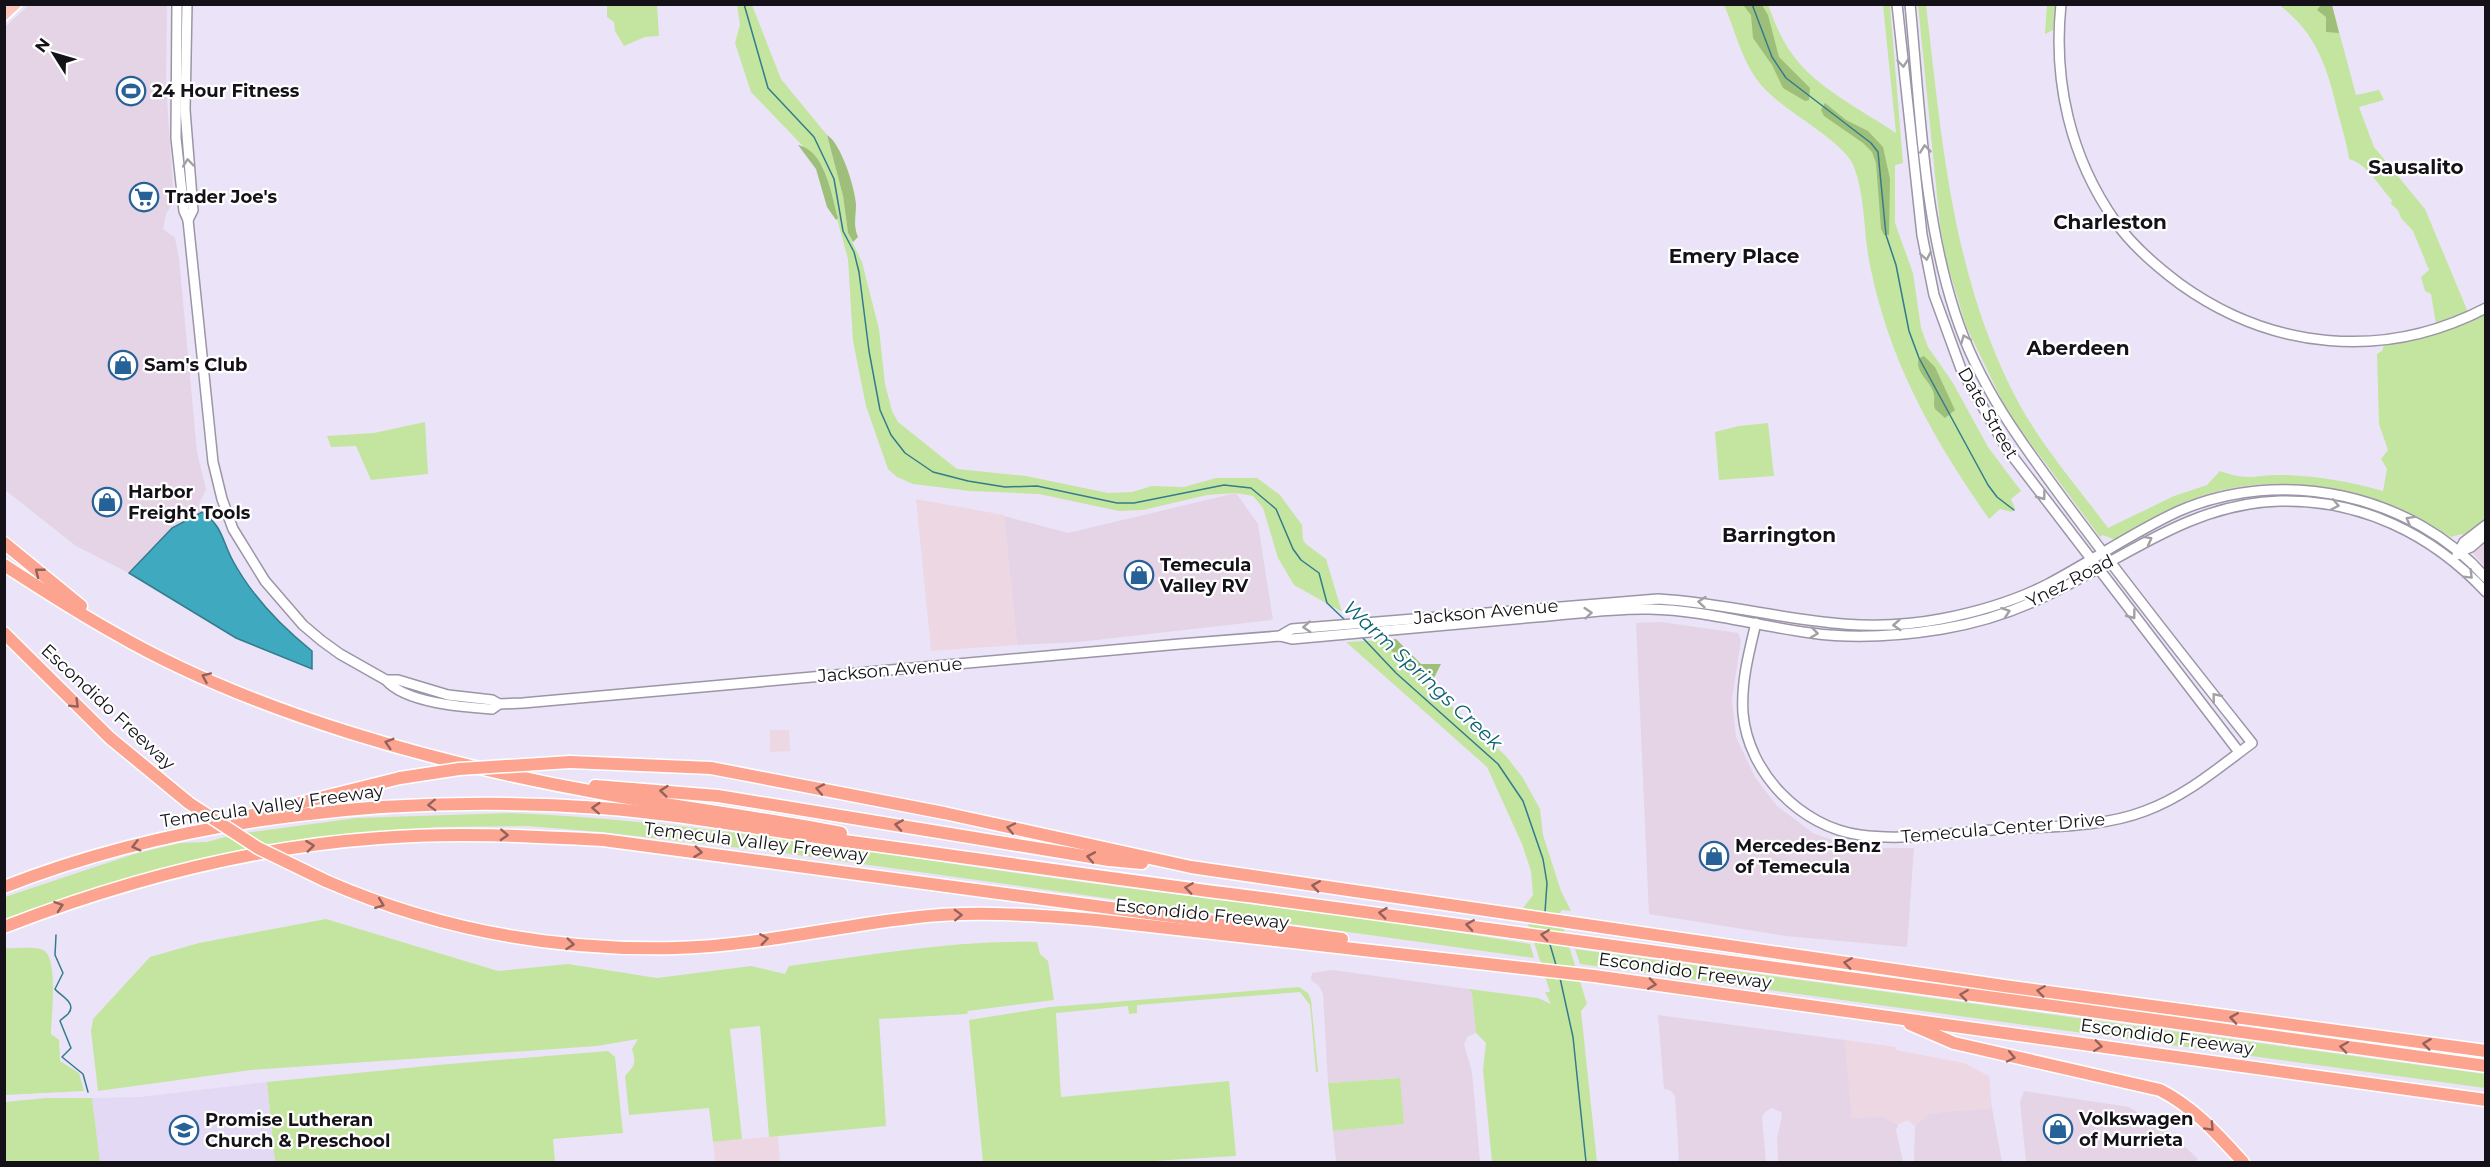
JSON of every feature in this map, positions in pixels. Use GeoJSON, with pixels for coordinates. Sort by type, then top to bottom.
{"type":"FeatureCollection","features":[{"type":"Feature","properties":{"kind":"highway"},"geometry":{"type":"LineString","coordinates":[[4,543],[117,635]]}},
{"type":"Feature","properties":{"kind":"highway"},"geometry":{"type":"LineString","coordinates":[[4,565],[117,635],[229,687],[303,716],[445,760],[552,784],[820,829],[945,854]]}},
{"type":"Feature","properties":{"kind":"highway","name":"Escondido Freeway"},"geometry":{"type":"LineString","coordinates":[[4,633],[110,738],[189,803],[258,848],[375,902],[428,919],[515,937],[609,948],[708,946],[911,918],[1022,914],[1594,976],[2486,1100]]}},
{"type":"Feature","properties":{"kind":"highway"},"geometry":{"type":"LineString","coordinates":[[4,640],[54,685]]}},
{"type":"Feature","properties":{"kind":"highway"},"geometry":{"type":"LineString","coordinates":[[172,837],[400,778],[459,769],[570,762],[711,768],[933,811],[1191,867]]}},
{"type":"Feature","properties":{"kind":"highway"},"geometry":{"type":"LineString","coordinates":[[552,784],[718,796],[1109,860],[1191,867],[1580,925],[2486,1051]]}},
{"type":"Feature","properties":{"kind":"highway","name":"Temecula Valley Freeway"},"geometry":{"type":"LineString","coordinates":[[4,887],[34,875],[172,837],[372,807],[491,803],[605,808],[945,854]]}},
{"type":"Feature","properties":{"kind":"highway","name":"Temecula Valley Freeway"},"geometry":{"type":"LineString","coordinates":[[4,927],[59,906],[163,876],[292,848],[381,837],[489,834],[603,840],[1257,926],[1509,966]]}},
{"type":"Feature","properties":{"kind":"highway","name":"Escondido Freeway"},"geometry":{"type":"LineString","coordinates":[[945,854],[2486,1066]]}},
{"type":"Feature","properties":{"kind":"highway"},"geometry":{"type":"LineString","coordinates":[[1895,1018],[1954,1043],[2160,1090],[2181,1101],[2198,1115],[2243,1162]]}},
{"type":"Feature","properties":{"kind":"main road"},"geometry":{"type":"LineString","coordinates":[[4,15],[16,4]]}},
{"type":"Feature","properties":{"kind":"main road","name":"Jackson Avenue"},"geometry":{"type":"LineString","coordinates":[[177,4],[176,138],[184,211],[188,220],[210,447],[217,483],[233,529],[265,581],[303,625],[340,654],[386,680],[393,688],[407,693],[467,708],[492,710],[499,704]]}},
{"type":"Feature","properties":{"kind":"main road","name":"Jackson Avenue"},"geometry":{"type":"LineString","coordinates":[[187,4],[185,110],[193,210],[188,220]]}},
{"type":"Feature","properties":{"kind":"main road","name":"Date Street"},"geometry":{"type":"LineString","coordinates":[[1897,4],[1917,197],[1928,265],[1939,310],[1961,369],[1992,426],[2097,569],[2239,752]]}},
{"type":"Feature","properties":{"kind":"main road","name":"Date Street"},"geometry":{"type":"LineString","coordinates":[[1910,4],[1933,213],[1940,255],[1955,314],[1986,387],[2027,453],[2252,743]]}},
{"type":"Feature","properties":{"kind":"main road"},"geometry":{"type":"LineString","coordinates":[[2061,4],[2059,42],[2062,89],[2069,126],[2091,181],[2115,221],[2130,240],[2162,270],[2195,294],[2231,315],[2279,334],[2346,342],[2372,342],[2429,331],[2486,308]]}},
{"type":"Feature","properties":{"kind":"main road","name":"Ynez Road"},"geometry":{"type":"LineString","coordinates":[[1622,605],[1658,599],[1713,603],[1808,622],[1842,625],[1905,624],[1976,610],[2039,588],[2179,511],[2230,495],[2282,490],[2338,495],[2371,503],[2403,515],[2486,578]]}},
{"type":"Feature","properties":{"kind":"main road","name":"Ynez Road"},"geometry":{"type":"LineString","coordinates":[[1622,605],[1688,611],[1812,633],[1846,636],[1926,632],[2005,613],[2050,594],[2174,526],[2208,512],[2242,504],[2280,501],[2317,502],[2356,509],[2393,523],[2456,556],[2486,592]]}},
{"type":"Feature","properties":{"kind":"main road"},"geometry":{"type":"LineString","coordinates":[[2456,556],[2464,542],[2486,525]]}},
{"type":"Feature","properties":{"kind":"main road"},"geometry":{"type":"LineString","coordinates":[[2456,556],[2486,534]]}},
{"type":"Feature","properties":{"kind":"main road","name":"Jackson Avenue"},"geometry":{"type":"LineString","coordinates":[[386,680],[398,680],[427,690],[492,700],[499,704],[1280,636],[1292,628],[1335,630],[1622,605]]}},
{"type":"Feature","properties":{"kind":"main road"},"geometry":{"type":"LineString","coordinates":[[1926,632],[1932,624],[1968,617],[1976,610]]}},
{"type":"Feature","properties":{"kind":"main road","name":"Temecula Center Drive"},"geometry":{"type":"LineString","coordinates":[[1756,623],[1743,693],[1743,714],[1751,745],[1768,779],[1782,795],[1808,815],[1848,833],[1889,837],[2083,823],[2124,817],[2180,795],[2252,743]]}},
{"type":"Feature","properties":{"kind":"main road"},"geometry":{"type":"LineString","coordinates":[[407,693],[416,692],[460,702],[469,698]]}},
{"type":"Feature","properties":{"kind":"shaded area"},"geometry":{"type":"Polygon","coordinates":[[[29,5],[167,5],[166,85],[174,201],[166,214],[163,229],[175,238],[179,258],[197,452],[206,489],[199,504],[202,512],[172,528],[129,573],[76,546],[5,490],[5,27],[29,5]]]}},
{"type":"Feature","properties":{"kind":"shaded area"},"geometry":{"type":"Polygon","coordinates":[[[1236,493],[1258,524],[1273,620],[1079,642],[1017,645],[1004,516],[1068,533],[1236,493]]]}},
{"type":"Feature","properties":{"kind":"shaded area"},"geometry":{"type":"Polygon","coordinates":[[[916,499],[1004,515],[1017,645],[931,651],[916,499]]]}},
{"type":"Feature","properties":{"kind":"shaded area"},"geometry":{"type":"Polygon","coordinates":[[[2485,537],[2485,567],[2473,553],[2485,537]]]}},
{"type":"Feature","properties":{"kind":"shaded area"},"geometry":{"type":"Polygon","coordinates":[[[1661,622],[1738,633],[1741,640],[1732,699],[1736,737],[1755,777],[1777,806],[1813,833],[1837,842],[1864,848],[1914,848],[1907,947],[1786,936],[1649,914],[1636,623],[1661,622]]]}},
{"type":"Feature","properties":{"kind":"shaded area"},"geometry":{"type":"Polygon","coordinates":[[[770,730],[789,730],[790,751],[770,752],[770,730]]]}},
{"type":"Feature","properties":{"kind":"shaded area"},"geometry":{"type":"Polygon","coordinates":[[[1333,970],[1469,989],[1472,994],[1476,1033],[1468,1036],[1464,1044],[1472,1072],[1480,1162],[1336,1162],[1333,1131],[1404,1124],[1399,1078],[1328,1083],[1323,994],[1319,986],[1311,980],[1312,973],[1333,970]]]}},
{"type":"Feature","properties":{"kind":"shaded area"},"geometry":{"type":"Polygon","coordinates":[[[1658,1015],[1845,1040],[1852,1118],[1881,1116],[1898,1125],[1896,1130],[1903,1162],[1778,1162],[1777,1138],[1782,1117],[1781,1112],[1771,1108],[1764,1113],[1762,1118],[1766,1162],[1679,1162],[1675,1096],[1670,1090],[1664,1089],[1658,1015]]]}},
{"type":"Feature","properties":{"kind":"shaded area"},"geometry":{"type":"Polygon","coordinates":[[[1845,1040],[1896,1047],[1896,1050],[1964,1063],[1989,1076],[1992,1108],[1930,1113],[1915,1126],[1907,1120],[1898,1125],[1881,1116],[1852,1119],[1845,1040]]]}},
{"type":"Feature","properties":{"kind":"shaded area","name":"Promise Lutheran Church & Preschool"},"geometry":{"type":"Polygon","coordinates":[[[267,1082],[275,1162],[100,1162],[92,1098],[140,1097],[267,1082]]]}},
{"type":"Feature","properties":{"kind":"shaded area"},"geometry":{"type":"Polygon","coordinates":[[[2024,1091],[2129,1107],[2167,1130],[2198,1159],[2194,1162],[2026,1162],[2020,1102],[2024,1091]]]}},
{"type":"Feature","properties":{"kind":"shaded area"},"geometry":{"type":"Polygon","coordinates":[[[1992,1108],[2002,1162],[1914,1162],[1915,1126],[1930,1113],[1992,1108]]]}},
{"type":"Feature","properties":{"kind":"shaded area"},"geometry":{"type":"Polygon","coordinates":[[[778,1136],[780,1162],[715,1162],[713,1142],[778,1136]]]}},
{"type":"Feature","properties":{"kind":"green space"},"geometry":{"type":"Polygon","coordinates":[[[607,5],[657,5],[659,36],[645,37],[624,46],[615,31],[614,22],[607,17],[607,5]]]}},
{"type":"Feature","properties":{"kind":"green space"},"geometry":{"type":"Polygon","coordinates":[[[737,5],[752,5],[781,79],[827,135],[843,196],[848,233],[862,262],[879,329],[885,384],[892,411],[898,422],[957,469],[1026,476],[1108,493],[1132,492],[1152,486],[1184,487],[1216,478],[1257,478],[1280,495],[1302,525],[1303,540],[1326,559],[1342,612],[1294,585],[1278,558],[1263,508],[1253,496],[1236,493],[1207,495],[1143,510],[1119,511],[1039,494],[970,491],[913,484],[897,477],[888,469],[866,406],[853,341],[848,259],[823,167],[751,92],[735,43],[740,25],[737,5]]]}},
{"type":"Feature","properties":{"kind":"green space"},"geometry":{"type":"Polygon","coordinates":[[[1724,5],[1768,5],[1786,46],[1812,76],[1838,96],[1896,133],[1883,5],[1890,5],[1903,163],[1895,165],[1895,223],[1913,273],[1921,328],[1928,347],[1953,383],[1988,447],[2021,491],[2011,499],[2015,508],[2012,512],[2000,509],[1989,519],[1933,431],[1903,370],[1890,338],[1871,270],[1861,192],[1854,167],[1839,147],[1784,106],[1762,86],[1744,57],[1724,5]]]}},
{"type":"Feature","properties":{"kind":"green space"},"geometry":{"type":"Polygon","coordinates":[[[1743,5],[1762,5],[1768,15],[1779,57],[1810,88],[1809,100],[1805,101],[1783,88],[1772,65],[1753,38],[1751,15],[1743,5]]]}},
{"type":"Feature","properties":{"kind":"green space"},"geometry":{"type":"Polygon","coordinates":[[[1918,5],[1926,5],[1953,206],[1977,304],[1994,351],[2016,398],[2036,432],[2108,528],[2174,496],[2207,485],[2220,471],[2246,477],[2285,475],[2322,478],[2383,491],[2387,469],[2381,459],[2388,450],[2379,424],[2377,354],[2382,351],[2384,345],[2436,334],[2485,314],[2485,520],[2465,537],[2462,534],[2451,537],[2396,508],[2367,498],[2307,485],[2276,484],[2245,486],[2214,492],[2150,519],[2115,540],[2103,535],[2100,537],[2008,413],[1966,326],[1947,263],[1940,225],[1918,5]]]}},
{"type":"Feature","properties":{"kind":"green space"},"geometry":{"type":"Polygon","coordinates":[[[2047,5],[2055,5],[2053,30],[2045,34],[2047,5]]]}},
{"type":"Feature","properties":{"kind":"green space"},"geometry":{"type":"Polygon","coordinates":[[[2279,5],[2332,5],[2356,95],[2379,90],[2384,100],[2359,107],[2374,147],[2425,209],[2468,312],[2436,324],[2431,294],[2425,291],[2421,277],[2429,270],[2413,231],[2401,218],[2398,210],[2391,204],[2392,200],[2373,176],[2362,166],[2349,159],[2330,82],[2319,53],[2303,28],[2279,5]]]}},
{"type":"Feature","properties":{"kind":"green space"},"geometry":{"type":"Polygon","coordinates":[[[2321,5],[2332,5],[2339,33],[2326,32],[2326,17],[2317,10],[2321,5]]]}},
{"type":"Feature","properties":{"kind":"green space"},"geometry":{"type":"Polygon","coordinates":[[[1825,103],[1846,120],[1868,131],[1883,147],[1890,179],[1889,235],[1884,235],[1881,229],[1876,163],[1872,152],[1824,116],[1821,110],[1825,103]]]}},
{"type":"Feature","properties":{"kind":"green space"},"geometry":{"type":"Polygon","coordinates":[[[827,135],[842,156],[853,188],[858,237],[853,242],[848,233],[843,196],[827,135]]]}},
{"type":"Feature","properties":{"kind":"green space"},"geometry":{"type":"Polygon","coordinates":[[[798,145],[807,149],[821,165],[833,198],[838,218],[836,220],[827,207],[816,169],[798,145]]]}},
{"type":"Feature","properties":{"kind":"green space"},"geometry":{"type":"Polygon","coordinates":[[[1924,356],[1935,367],[1955,410],[1945,418],[1935,409],[1934,394],[1919,368],[1919,358],[1924,356]]]}},
{"type":"Feature","properties":{"kind":"green space"},"geometry":{"type":"Polygon","coordinates":[[[425,422],[428,474],[371,480],[356,446],[331,447],[327,436],[374,433],[425,422]]]}},
{"type":"Feature","properties":{"kind":"green space"},"geometry":{"type":"Polygon","coordinates":[[[1768,423],[1774,476],[1719,480],[1715,432],[1739,426],[1768,423]]]}},
{"type":"Feature","properties":{"kind":"green space"},"geometry":{"type":"Polygon","coordinates":[[[1396,639],[1421,664],[1441,664],[1433,680],[1426,683],[1400,662],[1384,640],[1396,639]]]}},
{"type":"Feature","properties":{"kind":"green space"},"geometry":{"type":"Polygon","coordinates":[[[1384,640],[1400,662],[1506,756],[1523,778],[1540,809],[1543,835],[1561,891],[1571,911],[1562,910],[1559,914],[1587,1004],[1581,1011],[1597,1162],[1492,1162],[1483,1070],[1486,1043],[1476,1033],[1472,994],[1469,989],[1538,998],[1551,1004],[1545,992],[1550,992],[1523,908],[1533,895],[1531,871],[1522,844],[1487,767],[1346,642],[1384,640]]]}},
{"type":"Feature","properties":{"kind":"green space"},"geometry":{"type":"Polygon","coordinates":[[[510,813],[643,822],[709,830],[1407,925],[1530,944],[1534,958],[783,853],[601,832],[527,826],[435,827],[257,845],[237,834],[357,818],[510,813]]]}},
{"type":"Feature","properties":{"kind":"green space"},"geometry":{"type":"Polygon","coordinates":[[[232,835],[254,847],[202,858],[199,862],[5,922],[5,897],[134,854],[180,843],[207,842],[232,835]]]}},
{"type":"Feature","properties":{"kind":"green space"},"geometry":{"type":"Polygon","coordinates":[[[326,919],[498,971],[568,964],[657,978],[751,966],[785,974],[789,966],[882,953],[975,943],[1037,942],[1040,954],[1048,961],[1054,1000],[968,1011],[967,1014],[879,1019],[886,1126],[769,1137],[760,1026],[730,1029],[742,1139],[713,1142],[709,1108],[629,1115],[625,1076],[634,1063],[632,1049],[638,1039],[597,1046],[251,1070],[98,1091],[91,1031],[93,1019],[150,957],[199,943],[326,919]]]}},
{"type":"Feature","properties":{"kind":"green space"},"geometry":{"type":"Polygon","coordinates":[[[4,948],[39,949],[48,955],[53,975],[51,1034],[59,1040],[60,1061],[79,1073],[84,1091],[5,1095],[4,948]]]}},
{"type":"Feature","properties":{"kind":"green space"},"geometry":{"type":"Polygon","coordinates":[[[1575,949],[2485,1074],[2485,1088],[1580,964],[1575,949]]]}},
{"type":"Feature","properties":{"kind":"green space"},"geometry":{"type":"Polygon","coordinates":[[[1299,987],[1308,993],[1311,1000],[1318,1072],[1316,1072],[1310,1005],[1300,992],[1137,1005],[1137,1013],[1129,1014],[1128,1006],[1056,1013],[1061,1097],[1229,1081],[1236,1156],[1136,1162],[983,1162],[969,1020],[1050,1007],[1299,987]]]}},
{"type":"Feature","properties":{"kind":"green space"},"geometry":{"type":"Polygon","coordinates":[[[608,1051],[615,1057],[623,1133],[553,1139],[555,1162],[275,1162],[267,1082],[608,1051]]]}},
{"type":"Feature","properties":{"kind":"green space"},"geometry":{"type":"Polygon","coordinates":[[[1400,1078],[1404,1124],[1333,1131],[1328,1083],[1400,1078]]]}},
{"type":"Feature","properties":{"kind":"green space"},"geometry":{"type":"Polygon","coordinates":[[[46,1098],[92,1098],[100,1162],[5,1162],[5,1102],[46,1098]]]}},
{"type":"Feature","properties":{"kind":"water"},"geometry":{"type":"Polygon","coordinates":[[[202,512],[218,528],[233,561],[258,599],[312,651],[312,669],[236,638],[129,573],[172,528],[202,512]]]}},
{"type":"Feature","properties":{"kind":"waterway","name":"Warm Springs Creek"},"geometry":{"type":"LineString","coordinates":[[744,4],[768,88],[814,137],[834,179],[843,231],[854,252],[859,272],[869,351],[880,410],[891,435],[905,453],[933,472],[968,481],[1005,487],[1037,486],[1117,503],[1134,503],[1224,485],[1251,488],[1276,509],[1293,549],[1301,560],[1319,573],[1327,603],[1346,621]]}},
{"type":"Feature","properties":{"kind":"waterway"},"geometry":{"type":"LineString","coordinates":[[1752,4],[1772,57],[1786,78],[1871,143],[1878,152],[1886,235],[1896,265],[1909,331],[1919,358],[1988,485],[1997,497],[2014,510]]}},
{"type":"Feature","properties":{"kind":"waterway","name":"Warm Springs Creek"},"geometry":{"type":"LineString","coordinates":[[1362,637],[1396,673],[1498,764],[1523,801],[1543,859],[1547,883],[1545,912]]}},
{"type":"Feature","properties":{"kind":"waterway"},"geometry":{"type":"LineString","coordinates":[[56,935],[55,955],[63,973],[55,989],[71,1006],[68,1014],[60,1021],[71,1048],[62,1057],[83,1074],[88,1092]]}},
{"type":"Feature","properties":{"kind":"waterway","name":"Warm Springs Creek"},"geometry":{"type":"LineString","coordinates":[[1549,941],[1556,965]]}},
{"type":"Feature","properties":{"kind":"waterway","name":"Warm Springs Creek"},"geometry":{"type":"LineString","coordinates":[[1560,978],[1573,1037],[1586,1162]]}},
{"type":"Feature","properties":{"kind":"place","name":"24 Hour Fitness"},"geometry":{"type":"Point","coordinates":[131,91]}},
{"type":"Feature","properties":{"kind":"place","name":"Trader Joe's"},"geometry":{"type":"Point","coordinates":[144,197]}},
{"type":"Feature","properties":{"kind":"place","name":"Sam's Club"},"geometry":{"type":"Point","coordinates":[123,365]}},
{"type":"Feature","properties":{"kind":"place","name":"Harbor Freight Tools"},"geometry":{"type":"Point","coordinates":[107,502]}},
{"type":"Feature","properties":{"kind":"place","name":"Temecula Valley RV"},"geometry":{"type":"Point","coordinates":[1139,575]}},
{"type":"Feature","properties":{"kind":"place","name":"Mercedes-Benz of Temecula"},"geometry":{"type":"Point","coordinates":[1714,856]}},
{"type":"Feature","properties":{"kind":"place","name":"Volkswagen of Murrieta"},"geometry":{"type":"Point","coordinates":[2058,1129]}},
{"type":"Feature","properties":{"kind":"place","name":"Promise Lutheran Church & Preschool"},"geometry":{"type":"Point","coordinates":[184,1130]}},
{"type":"Feature","properties":{"kind":"district","name":"Sausalito"},"geometry":{"type":"Point","coordinates":[2416,167]}},
{"type":"Feature","properties":{"kind":"district","name":"Charleston"},"geometry":{"type":"Point","coordinates":[2110,222]}},
{"type":"Feature","properties":{"kind":"district","name":"Emery Place"},"geometry":{"type":"Point","coordinates":[1734,256]}},
{"type":"Feature","properties":{"kind":"district","name":"Aberdeen"},"geometry":{"type":"Point","coordinates":[2078,348]}},
{"type":"Feature","properties":{"kind":"district","name":"Barrington"},"geometry":{"type":"Point","coordinates":[1779,535]}}]}
